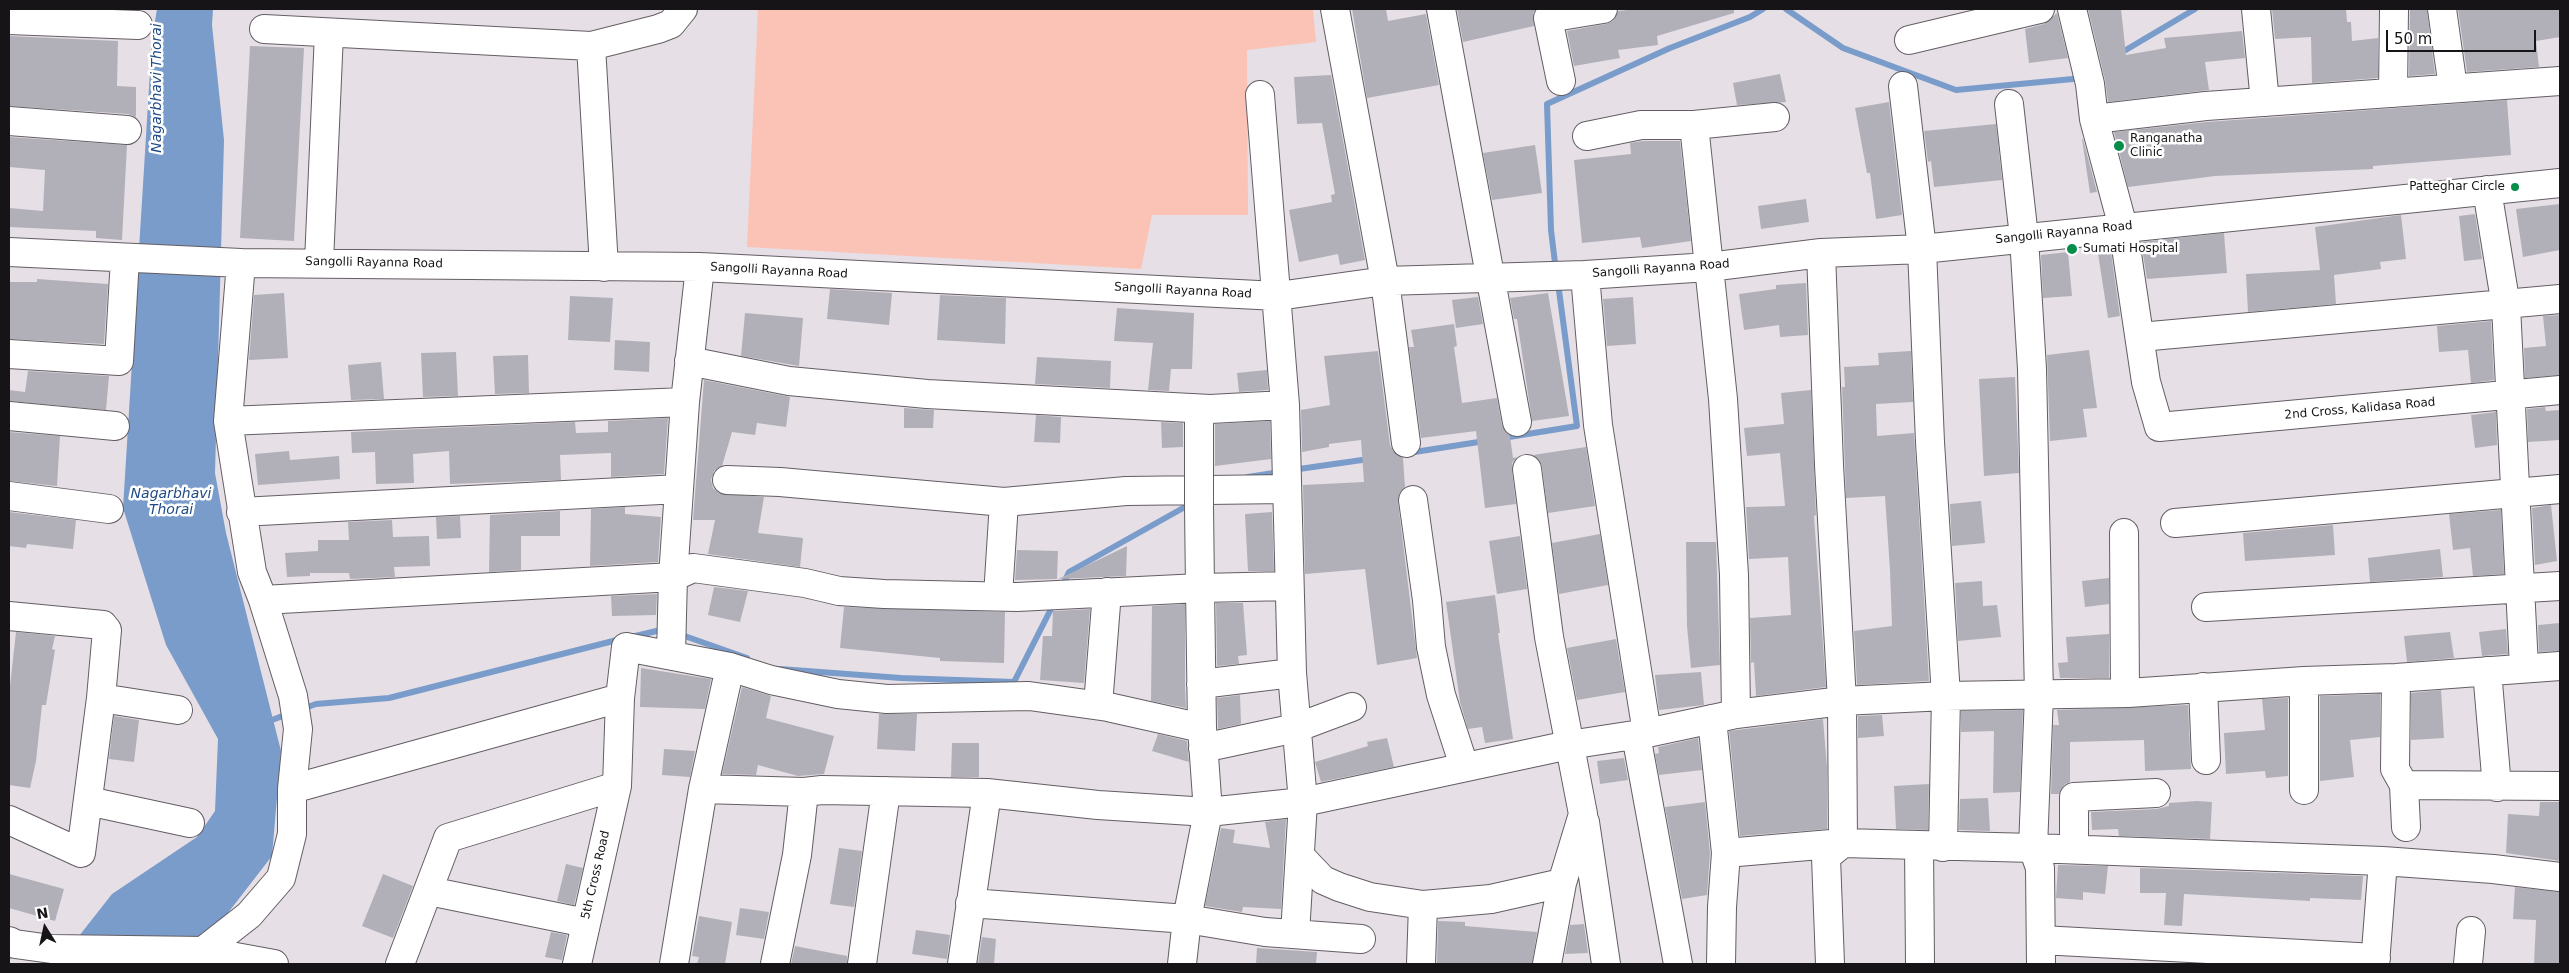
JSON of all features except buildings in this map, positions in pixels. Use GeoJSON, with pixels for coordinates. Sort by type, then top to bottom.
{"type":"FeatureCollection","features":[{"type":"Feature","properties":{"kind":"street"},"geometry":{"type":"LineString","coordinates":[[264,28],[591,46],[671,24],[683,9]]}},
{"type":"Feature","properties":{"kind":"street"},"geometry":{"type":"LineString","coordinates":[[1335,9],[1385,281],[1406,443]]}},
{"type":"Feature","properties":{"kind":"street"},"geometry":{"type":"LineString","coordinates":[[1441,9],[1517,422]]}},
{"type":"Feature","properties":{"kind":"street"},"geometry":{"type":"LineString","coordinates":[[1561,81],[1547,13],[1603,9]]}},
{"type":"Feature","properties":{"kind":"street"},"geometry":{"type":"LineString","coordinates":[[1908,40],[2040,9]]}},
{"type":"Feature","properties":{"kind":"street"},"geometry":{"type":"LineString","coordinates":[[2072,9],[2082,58],[2090,84],[2094,119],[2123,227],[2140,338],[2506,306],[2560,299]]}},
{"type":"Feature","properties":{"kind":"street"},"geometry":{"type":"LineString","coordinates":[[2256,9],[2265,102]]}},
{"type":"Feature","properties":{"kind":"street"},"geometry":{"type":"LineString","coordinates":[[2393,93],[2394,9]]}},
{"type":"Feature","properties":{"kind":"street"},"geometry":{"type":"LineString","coordinates":[[2442,9],[2453,88]]}},
{"type":"Feature","properties":{"kind":"street"},"geometry":{"type":"LineString","coordinates":[[9,20],[138,25]]}},
{"type":"Feature","properties":{"kind":"street"},"geometry":{"type":"LineString","coordinates":[[319,262],[329,33]]}},
{"type":"Feature","properties":{"kind":"street"},"geometry":{"type":"LineString","coordinates":[[591,46],[604,267]]}},
{"type":"Feature","properties":{"kind":"street"},"geometry":{"type":"LineString","coordinates":[[2094,119],[2206,106],[2560,81]]}},
{"type":"Feature","properties":{"kind":"street"},"geometry":{"type":"LineString","coordinates":[[1903,86],[1922,249],[1930,442],[1946,696],[1920,964]]}},
{"type":"Feature","properties":{"kind":"street"},"geometry":{"type":"LineString","coordinates":[[1260,95],[1278,296],[1285,405],[1292,673],[1303,802],[1296,934]]}},
{"type":"Feature","properties":{"kind":"street"},"geometry":{"type":"LineString","coordinates":[[2009,104],[2024,237],[2032,368],[2039,695],[2033,848],[2040,868],[2041,952],[2376,961],[2384,861]]}},
{"type":"Feature","properties":{"kind":"street"},"geometry":{"type":"LineString","coordinates":[[1586,136],[1641,125],[1694,125],[1775,117]]}},
{"type":"Feature","properties":{"kind":"street"},"geometry":{"type":"LineString","coordinates":[[9,121],[127,130]]}},
{"type":"Feature","properties":{"kind":"street"},"geometry":{"type":"LineString","coordinates":[[1694,125],[1723,399],[1734,575],[1724,717],[1726,853],[1722,906],[1721,964]]}},
{"type":"Feature","properties":{"kind":"street","name":"Sangolli Rayanna Road"},"geometry":{"type":"LineString","coordinates":[[9,252],[234,263],[319,262],[700,267],[1278,296],[1385,281],[1566,275],[1709,267],[1821,253],[1922,249],[2560,183]]}},
{"type":"Feature","properties":{"kind":"street"},"geometry":{"type":"LineString","coordinates":[[2487,190],[2506,306],[2517,494],[2524,667]]}},
{"type":"Feature","properties":{"kind":"street"},"geometry":{"type":"LineString","coordinates":[[1821,253],[1830,484],[1842,701],[1844,843]]}},
{"type":"Feature","properties":{"kind":"street"},"geometry":{"type":"LineString","coordinates":[[9,354],[119,361],[129,258]]}},
{"type":"Feature","properties":{"kind":"street"},"geometry":{"type":"LineString","coordinates":[[203,951],[249,916],[281,878],[292,834],[292,789],[298,729],[293,696],[263,600],[252,572],[228,421],[234,263]]}},
{"type":"Feature","properties":{"kind":"street"},"geometry":{"type":"LineString","coordinates":[[700,267],[685,402],[673,577],[672,639],[730,667],[771,680],[838,694],[888,699],[1029,696],[1098,705],[1202,738],[1296,728],[1352,707]]}},
{"type":"Feature","properties":{"kind":"street"},"geometry":{"type":"LineString","coordinates":[[1566,275],[1597,417],[1641,734],[1678,964]]}},
{"type":"Feature","properties":{"kind":"street","name":"2nd Cross, Kalidasa Road"},"geometry":{"type":"LineString","coordinates":[[2140,338],[2146,382],[2159,427],[2560,390]]}},
{"type":"Feature","properties":{"kind":"street"},"geometry":{"type":"LineString","coordinates":[[689,361],[788,381],[927,394],[1199,408],[1285,405]]}},
{"type":"Feature","properties":{"kind":"street"},"geometry":{"type":"LineString","coordinates":[[228,421],[685,402]]}},
{"type":"Feature","properties":{"kind":"street"},"geometry":{"type":"LineString","coordinates":[[1182,964],[1187,920],[1208,812],[1202,738],[1199,408]]}},
{"type":"Feature","properties":{"kind":"street"},"geometry":{"type":"LineString","coordinates":[[9,416],[116,426]]}},
{"type":"Feature","properties":{"kind":"street"},"geometry":{"type":"LineString","coordinates":[[1527,469],[1549,637],[1569,745],[1576,768],[1606,964]]}},
{"type":"Feature","properties":{"kind":"street"},"geometry":{"type":"LineString","coordinates":[[727,480],[780,482],[1004,502],[1126,491],[1287,489]]}},
{"type":"Feature","properties":{"kind":"street"},"geometry":{"type":"LineString","coordinates":[[241,512],[679,489]]}},
{"type":"Feature","properties":{"kind":"street"},"geometry":{"type":"LineString","coordinates":[[2175,523],[2560,489]]}},
{"type":"Feature","properties":{"kind":"street"},"geometry":{"type":"LineString","coordinates":[[9,496],[109,509]]}},
{"type":"Feature","properties":{"kind":"street"},"geometry":{"type":"LineString","coordinates":[[1413,500],[1427,600],[1431,647],[1441,695],[1464,766]]}},
{"type":"Feature","properties":{"kind":"street"},"geometry":{"type":"LineString","coordinates":[[998,596],[1004,502]]}},
{"type":"Feature","properties":{"kind":"street"},"geometry":{"type":"LineString","coordinates":[[2124,533],[2125,693]]}},
{"type":"Feature","properties":{"kind":"street"},"geometry":{"type":"LineString","coordinates":[[263,600],[673,577],[693,568],[805,583],[839,591],[894,594],[998,596],[1289,586]]}},
{"type":"Feature","properties":{"kind":"street"},"geometry":{"type":"LineString","coordinates":[[2206,607],[2520,590],[2560,586]]}},
{"type":"Feature","properties":{"kind":"street"},"geometry":{"type":"LineString","coordinates":[[1098,705],[1106,592]]}},
{"type":"Feature","properties":{"kind":"street"},"geometry":{"type":"LineString","coordinates":[[9,616],[105,626],[101,698],[81,853],[9,820]]}},
{"type":"Feature","properties":{"kind":"street","name":"5th Cross Road"},"geometry":{"type":"LineString","coordinates":[[577,964],[617,786],[620,698],[626,648],[672,639]]}},
{"type":"Feature","properties":{"kind":"street"},"geometry":{"type":"LineString","coordinates":[[703,789],[804,792],[822,790],[987,793],[1098,805],[1208,812],[1303,802],[1569,745],[1641,734],[1724,717],[1842,701],[1946,696],[2125,693],[2304,681],[2396,678],[2524,667],[2560,666]]}},
{"type":"Feature","properties":{"kind":"street"},"geometry":{"type":"LineString","coordinates":[[674,964],[703,789],[730,667]]}},
{"type":"Feature","properties":{"kind":"street"},"geometry":{"type":"LineString","coordinates":[[2487,670],[2497,787]]}},
{"type":"Feature","properties":{"kind":"street"},"geometry":{"type":"LineString","coordinates":[[1201,684],[1292,673]]}},
{"type":"Feature","properties":{"kind":"street"},"geometry":{"type":"LineString","coordinates":[[2396,678],[2395,769],[2404,785],[2406,827]]}},
{"type":"Feature","properties":{"kind":"street"},"geometry":{"type":"LineString","coordinates":[[2304,681],[2304,790]]}},
{"type":"Feature","properties":{"kind":"street"},"geometry":{"type":"LineString","coordinates":[[2204,687],[2206,760]]}},
{"type":"Feature","properties":{"kind":"street"},"geometry":{"type":"LineString","coordinates":[[101,698],[178,710]]}},
{"type":"Feature","properties":{"kind":"street"},"geometry":{"type":"LineString","coordinates":[[292,789],[620,698]]}},
{"type":"Feature","properties":{"kind":"street"},"geometry":{"type":"LineString","coordinates":[[2404,785],[2560,786]]}},
{"type":"Feature","properties":{"kind":"street"},"geometry":{"type":"LineString","coordinates":[[400,964],[448,838],[617,786]]}},
{"type":"Feature","properties":{"kind":"street"},"geometry":{"type":"LineString","coordinates":[[775,964],[797,854],[804,792]]}},
{"type":"Feature","properties":{"kind":"street"},"geometry":{"type":"LineString","coordinates":[[862,964],[886,792]]}},
{"type":"Feature","properties":{"kind":"street"},"geometry":{"type":"LineString","coordinates":[[962,964],[987,793]]}},
{"type":"Feature","properties":{"kind":"street"},"geometry":{"type":"LineString","coordinates":[[2074,849],[2074,797],[2156,793]]}},
{"type":"Feature","properties":{"kind":"street"},"geometry":{"type":"LineString","coordinates":[[88,801],[190,823]]}},
{"type":"Feature","properties":{"kind":"street"},"geometry":{"type":"LineString","coordinates":[[1547,964],[1562,883],[1583,814]]}},
{"type":"Feature","properties":{"kind":"street"},"geometry":{"type":"LineString","coordinates":[[1830,964],[1826,857],[1844,843]]}},
{"type":"Feature","properties":{"kind":"street"},"geometry":{"type":"LineString","coordinates":[[1726,853],[1844,843],[1931,847],[2074,849],[2384,861],[2493,869],[2560,877]]}},
{"type":"Feature","properties":{"kind":"street"},"geometry":{"type":"LineString","coordinates":[[1301,857],[1323,880],[1339,887],[1370,897],[1423,905],[1491,899],[1562,883]]}},
{"type":"Feature","properties":{"kind":"street"},"geometry":{"type":"LineString","coordinates":[[429,892],[586,923]]}},
{"type":"Feature","properties":{"kind":"street"},"geometry":{"type":"LineString","coordinates":[[970,903],[1187,920],[1266,932],[1361,938]]}},
{"type":"Feature","properties":{"kind":"street"},"geometry":{"type":"LineString","coordinates":[[1421,964],[1423,905]]}},
{"type":"Feature","properties":{"kind":"street"},"geometry":{"type":"LineString","coordinates":[[2468,964],[2471,932]]}},
{"type":"Feature","properties":{"kind":"street"},"geometry":{"type":"LineString","coordinates":[[11,949],[203,951],[274,964]]}},
{"type":"Feature","properties":{"kind":"shaded area"},"geometry":{"type":"Polygon","coordinates":[[[758,9],[1313,9],[1316,42],[1247,50],[1248,215],[1152,215],[1141,269],[747,247],[758,9]]]}},
{"type":"Feature","properties":{"kind":"water","name":"Nagarbhavi Thorai"},"geometry":{"type":"Polygon","coordinates":[[[157,9],[213,9],[212,25],[224,140],[215,473],[226,533],[281,751],[272,856],[217,927],[176,964],[57,964],[112,894],[197,837],[215,811],[218,739],[166,645],[123,508],[152,39],[157,9]]]}},
{"type":"Feature","properties":{"kind":"waterway"},"geometry":{"type":"LineString","coordinates":[[1556,271],[1551,230],[1547,104],[1670,48],[1750,17],[1763,9]]}},
{"type":"Feature","properties":{"kind":"waterway"},"geometry":{"type":"LineString","coordinates":[[1786,9],[1843,48],[1956,90],[2073,79],[2081,74]]}},
{"type":"Feature","properties":{"kind":"waterway"},"geometry":{"type":"LineString","coordinates":[[2119,54],[2195,9]]}},
{"type":"Feature","properties":{"kind":"waterway"},"geometry":{"type":"LineString","coordinates":[[1503,438],[1577,426],[1558,283]]}},
{"type":"Feature","properties":{"kind":"waterway"},"geometry":{"type":"LineString","coordinates":[[1389,456],[1485,441]]}},
{"type":"Feature","properties":{"kind":"waterway"},"geometry":{"type":"LineString","coordinates":[[1292,470],[1369,459]]}},
{"type":"Feature","properties":{"kind":"waterway"},"geometry":{"type":"LineString","coordinates":[[1248,477],[1280,472]]}},
{"type":"Feature","properties":{"kind":"waterway"},"geometry":{"type":"LineString","coordinates":[[1062,587],[1069,572],[1192,503]]}},
{"type":"Feature","properties":{"kind":"waterway"},"geometry":{"type":"LineString","coordinates":[[780,669],[901,678],[1014,682],[1054,603]]}},
{"type":"Feature","properties":{"kind":"waterway"},"geometry":{"type":"LineString","coordinates":[[631,637],[665,629]]}},
{"type":"Feature","properties":{"kind":"waterway"},"geometry":{"type":"LineString","coordinates":[[679,634],[747,658]]}},
{"type":"Feature","properties":{"kind":"waterway"},"geometry":{"type":"LineString","coordinates":[[302,709],[316,704],[389,698],[621,639]]}},
{"type":"Feature","properties":{"kind":"waterway"},"geometry":{"type":"LineString","coordinates":[[267,722],[290,713]]}},
{"type":"Feature","properties":{"kind":"place","name":"Ranganatha Clinic"},"geometry":{"type":"Point","coordinates":[2119,146]}},
{"type":"Feature","properties":{"kind":"place","name":"Patteghar Circle"},"geometry":{"type":"Point","coordinates":[2515,187]}},
{"type":"Feature","properties":{"kind":"place","name":"Sumati Hospital"},"geometry":{"type":"Point","coordinates":[2072,249]}}]}
